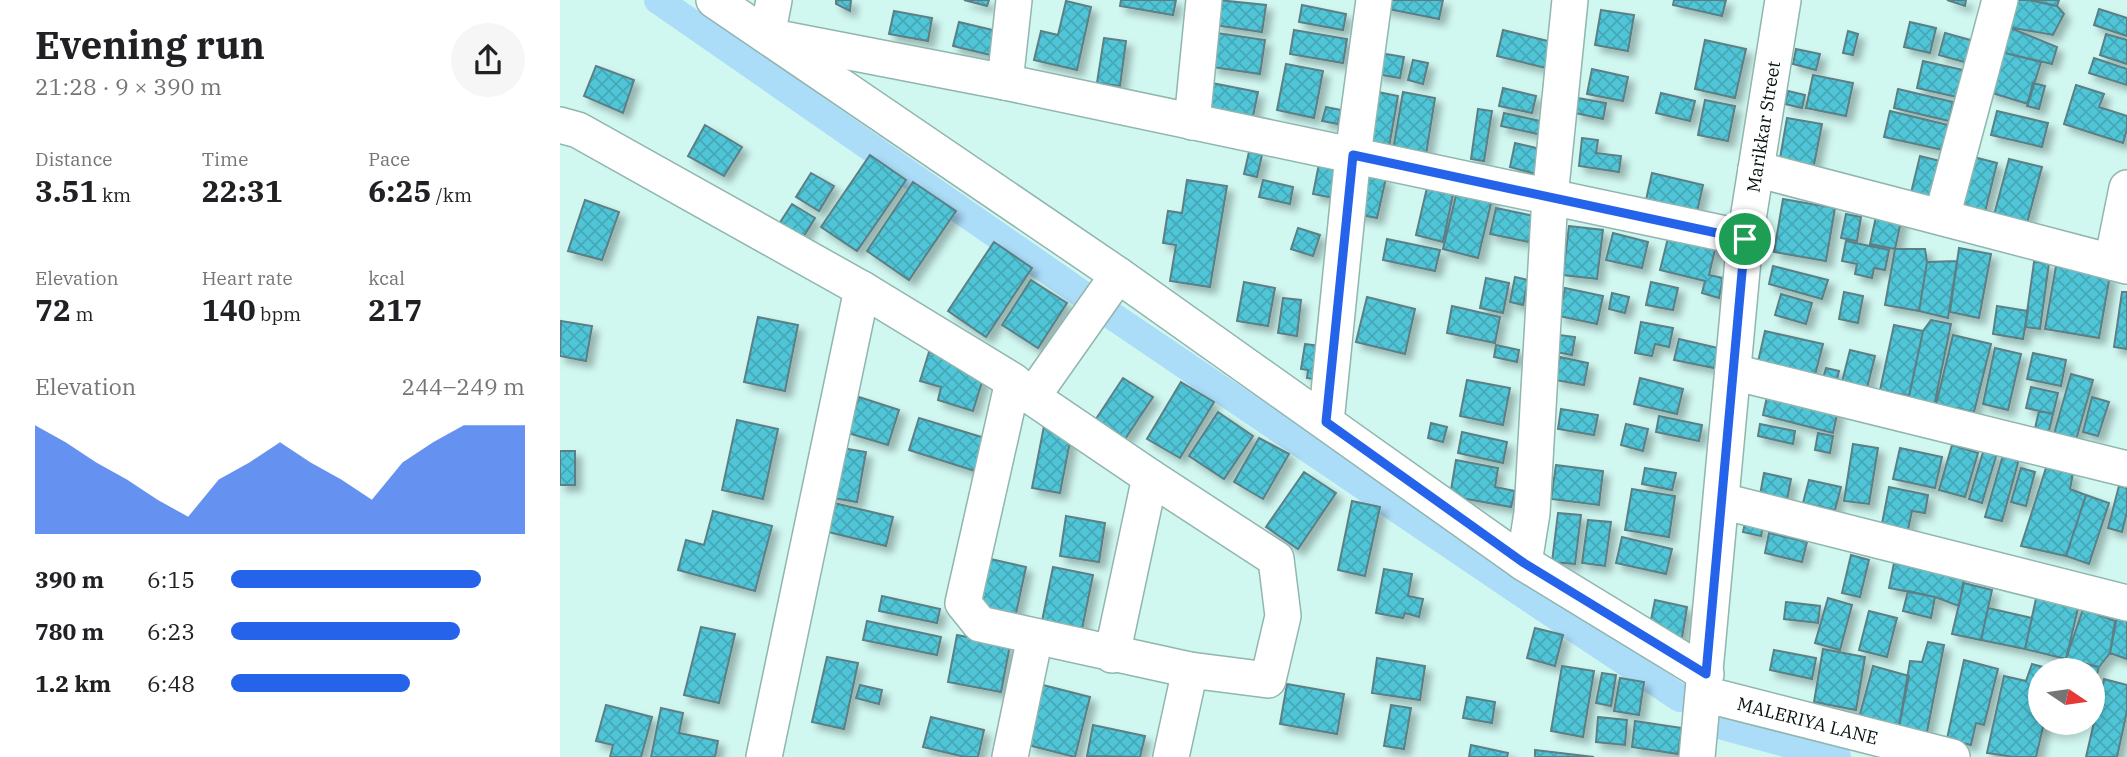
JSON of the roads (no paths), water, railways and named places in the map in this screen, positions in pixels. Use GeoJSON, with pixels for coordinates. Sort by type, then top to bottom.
{"type":"FeatureCollection","features":[{"type":"Feature","properties":{"kind":"street","name":"MALERIYA LANE"},"geometry":{"type":"LineString","coordinates":[[714,0],[1118,275],[1524,563],[1705,684],[1905,751],[1952,757]]}},
{"type":"Feature","properties":{"kind":"street"},"geometry":{"type":"LineString","coordinates":[[775,0],[767,36],[1005,82],[1745,239]]}},
{"type":"Feature","properties":{"kind":"street"},"geometry":{"type":"LineString","coordinates":[[1005,82],[1014,0]]}},
{"type":"Feature","properties":{"kind":"street"},"geometry":{"type":"LineString","coordinates":[[1192,122],[1204,0]]}},
{"type":"Feature","properties":{"kind":"street"},"geometry":{"type":"LineString","coordinates":[[1326,422],[1353,155],[1374,0]]}},
{"type":"Feature","properties":{"kind":"street"},"geometry":{"type":"LineString","coordinates":[[1524,563],[1532,513],[1550,197],[1570,0]]}},
{"type":"Feature","properties":{"kind":"street","name":"Marikkar Street"},"geometry":{"type":"LineString","coordinates":[[1697,757],[1745,239],[1783,0]]}},
{"type":"Feature","properties":{"kind":"street"},"geometry":{"type":"LineString","coordinates":[[1942,217],[2000,0]]}},
{"type":"Feature","properties":{"kind":"street"},"geometry":{"type":"LineString","coordinates":[[560,125],[578,130],[862,289],[1022,389],[1276,559],[1283,616],[1268,680],[1190,670],[980,624],[963,603],[1022,389],[1118,275]]}},
{"type":"Feature","properties":{"kind":"street"},"geometry":{"type":"LineString","coordinates":[[1756,169],[2119,264],[2127,188]]}},
{"type":"Feature","properties":{"kind":"street"},"geometry":{"type":"LineString","coordinates":[[764,757],[862,289]]}},
{"type":"Feature","properties":{"kind":"street"},"geometry":{"type":"LineString","coordinates":[[1733,372],[2127,469]]}},
{"type":"Feature","properties":{"kind":"street"},"geometry":{"type":"LineString","coordinates":[[1112,654],[1150,477]]}},
{"type":"Feature","properties":{"kind":"street"},"geometry":{"type":"LineString","coordinates":[[1722,501],[2127,603]]}},
{"type":"Feature","properties":{"kind":"street"},"geometry":{"type":"LineString","coordinates":[[1010,757],[1035,637]]}},
{"type":"Feature","properties":{"kind":"street"},"geometry":{"type":"LineString","coordinates":[[1171,757],[1190,670]]}},
{"type":"Feature","properties":{"kind":"waterway"},"geometry":{"type":"LineString","coordinates":[[658,0],[1079,292]]}},
{"type":"Feature","properties":{"kind":"waterway"},"geometry":{"type":"LineString","coordinates":[[1114,317],[1680,698]]}},
{"type":"Feature","properties":{"kind":"waterway"},"geometry":{"type":"LineString","coordinates":[[1723,726],[1837,757]]}}]}
